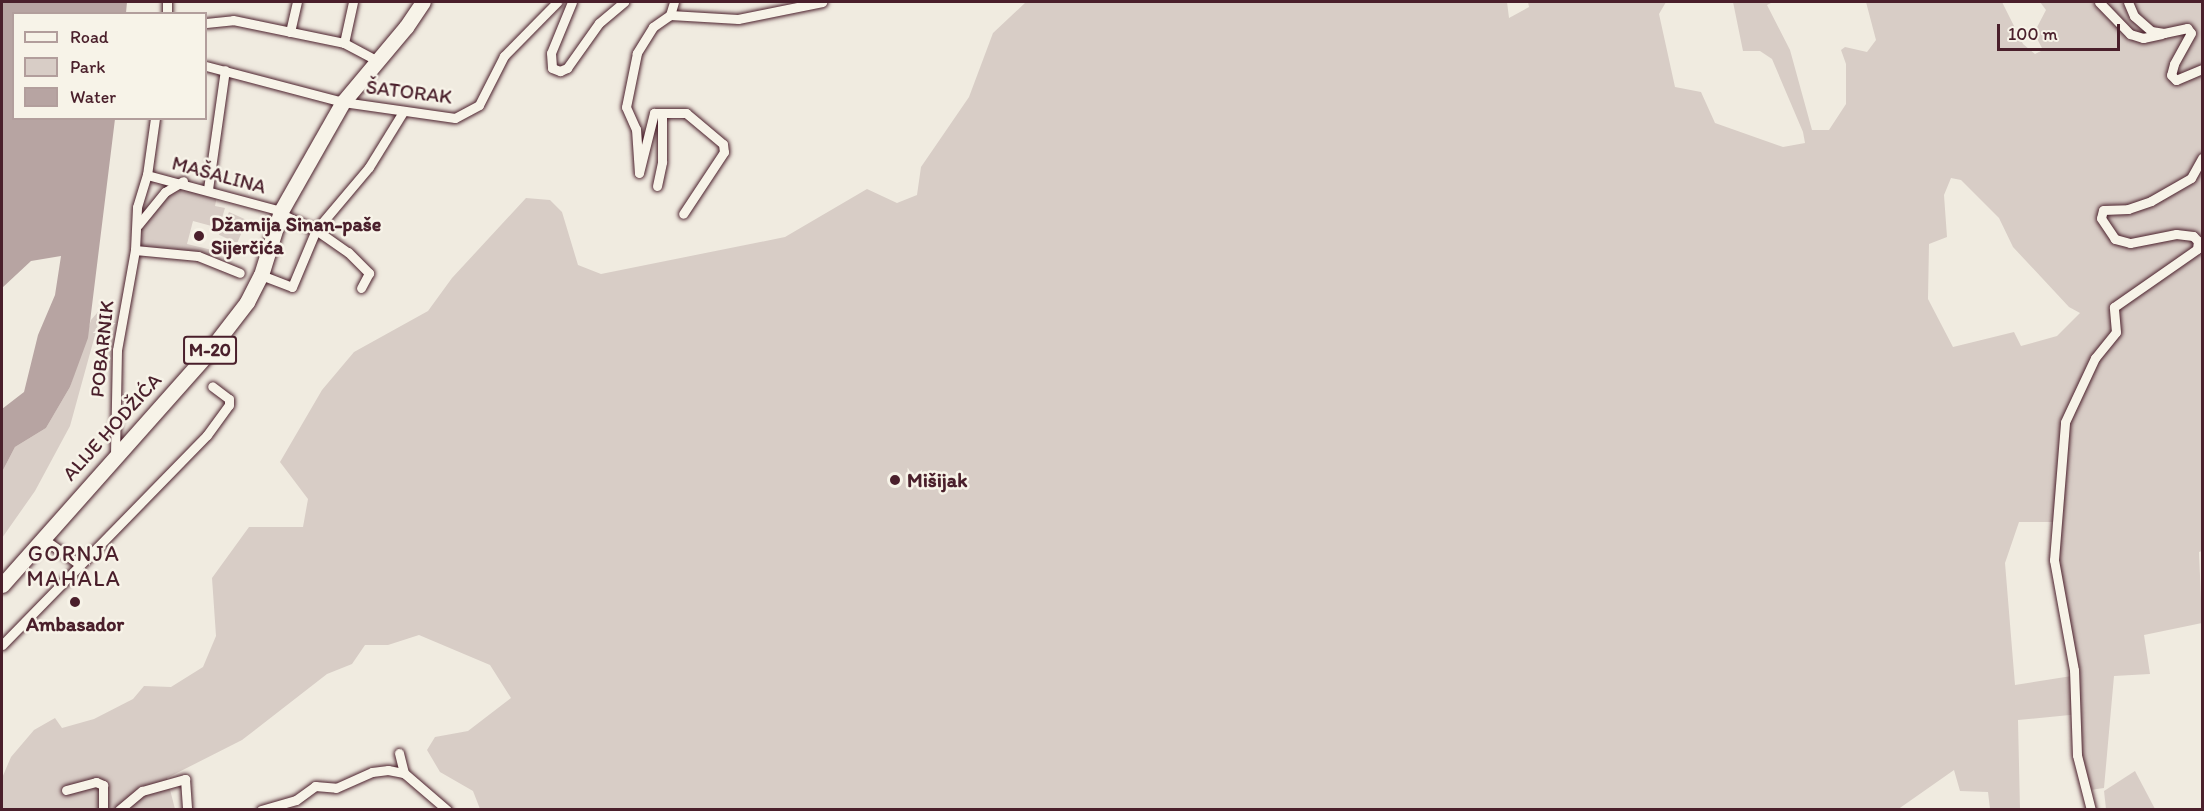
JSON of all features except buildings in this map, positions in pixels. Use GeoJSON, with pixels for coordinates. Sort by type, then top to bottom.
{"type":"FeatureCollection","features":[{"type":"Feature","properties":{"kind":"main road","name":"M-20"},"geometry":{"type":"LineString","coordinates":[[343,102],[406,27],[423,2]]}},
{"type":"Feature","properties":{"kind":"main road","name":"ALIJE HODŽIĆA"},"geometry":{"type":"LineString","coordinates":[[2,585],[115,454],[207,354],[247,302],[261,274],[280,212],[343,102]]}},
{"type":"Feature","properties":{"kind":"street"},"geometry":{"type":"LineString","coordinates":[[290,33],[297,2]]}},
{"type":"Feature","properties":{"kind":"street"},"geometry":{"type":"LineString","coordinates":[[344,43],[353,2]]}},
{"type":"Feature","properties":{"kind":"street","name":"ŠATORAK"},"geometry":{"type":"LineString","coordinates":[[207,66],[343,102],[437,118],[468,114],[489,90],[504,56],[557,2]]}},
{"type":"Feature","properties":{"kind":"street"},"geometry":{"type":"LineString","coordinates":[[572,2],[551,53],[552,68],[560,71],[567,68],[598,23],[624,2]]}},
{"type":"Feature","properties":{"kind":"street"},"geometry":{"type":"LineString","coordinates":[[674,2],[670,15],[645,38],[626,95],[626,107],[636,129],[639,173],[651,117],[662,113],[678,111],[693,117],[724,148],[683,214]]}},
{"type":"Feature","properties":{"kind":"street"},"geometry":{"type":"LineString","coordinates":[[670,15],[738,19],[822,2]]}},
{"type":"Feature","properties":{"kind":"street"},"geometry":{"type":"LineString","coordinates":[[2099,2],[2130,34],[2143,38],[2187,28],[2191,33],[2174,64],[2171,75],[2176,80],[2202,69]]}},
{"type":"Feature","properties":{"kind":"street"},"geometry":{"type":"LineString","coordinates":[[2128,2],[2134,16],[2151,31],[2164,33]]}},
{"type":"Feature","properties":{"kind":"street"},"geometry":{"type":"LineString","coordinates":[[207,23],[232,20],[344,43],[376,60]]}},
{"type":"Feature","properties":{"kind":"street"},"geometry":{"type":"LineString","coordinates":[[208,189],[225,70]]}},
{"type":"Feature","properties":{"kind":"street"},"geometry":{"type":"LineString","coordinates":[[261,274],[292,287],[315,230],[369,166],[403,112]]}},
{"type":"Feature","properties":{"kind":"street"},"geometry":{"type":"LineString","coordinates":[[657,186],[662,162],[662,113]]}},
{"type":"Feature","properties":{"kind":"street","name":"POBARNIK"},"geometry":{"type":"LineString","coordinates":[[115,454],[117,350],[135,250],[137,207],[147,175],[155,120]]}},
{"type":"Feature","properties":{"kind":"street"},"geometry":{"type":"LineString","coordinates":[[2091,810],[2077,755],[2074,670],[2054,560],[2065,423],[2095,358],[2116,332],[2114,307],[2197,249],[2198,242],[2193,236],[2176,234],[2130,243],[2115,239],[2101,218],[2103,210],[2128,209],[2151,201],[2191,178],[2202,158]]}},
{"type":"Feature","properties":{"kind":"street","name":"MAŠALINA"},"geometry":{"type":"LineString","coordinates":[[147,175],[183,181],[280,212],[315,230],[348,252],[369,273],[361,288]]}},
{"type":"Feature","properties":{"kind":"street"},"geometry":{"type":"LineString","coordinates":[[137,228],[159,198],[183,181]]}},
{"type":"Feature","properties":{"kind":"street"},"geometry":{"type":"LineString","coordinates":[[135,250],[198,256],[240,273]]}},
{"type":"Feature","properties":{"kind":"street"},"geometry":{"type":"LineString","coordinates":[[2,645],[224,415],[229,399],[212,386]]}},
{"type":"Feature","properties":{"kind":"street"},"geometry":{"type":"LineString","coordinates":[[42,537],[79,564]]}},
{"type":"Feature","properties":{"kind":"street"},"geometry":{"type":"LineString","coordinates":[[399,753],[404,773],[447,810]]}},
{"type":"Feature","properties":{"kind":"street"},"geometry":{"type":"LineString","coordinates":[[261,810],[296,800],[315,786],[336,788],[372,772],[404,773]]}},
{"type":"Feature","properties":{"kind":"street"},"geometry":{"type":"LineString","coordinates":[[119,810],[142,791],[185,779],[187,810]]}},
{"type":"Feature","properties":{"kind":"street"},"geometry":{"type":"LineString","coordinates":[[66,790],[96,782],[103,785],[103,810]]}},
{"type":"Feature","properties":{"kind":"green space"},"geometry":{"type":"Polygon","coordinates":[[[1026,2],[1507,2],[1509,18],[1529,7],[1528,2],[1666,2],[1659,14],[1675,87],[1701,92],[1715,123],[1783,147],[1805,143],[1803,132],[1772,59],[1760,51],[1743,51],[1733,2],[1773,2],[1767,5],[1790,50],[1812,130],[1829,130],[1846,104],[1846,64],[1841,50],[1845,47],[1867,52],[1876,40],[1866,2],[2002,2],[2023,44],[2035,54],[2043,50],[2034,33],[2046,10],[2040,2],[2202,2],[2202,551],[2199,552],[2202,623],[2144,635],[2150,674],[2114,676],[2104,788],[2090,790],[2082,759],[2080,714],[2018,720],[2020,809],[1990,809],[1988,792],[1960,791],[1954,770],[1897,810],[480,809],[473,791],[440,772],[427,750],[435,737],[468,731],[511,698],[490,665],[419,635],[388,645],[365,645],[352,664],[327,674],[242,740],[167,778],[175,809],[2,809],[2,778],[11,757],[34,730],[55,718],[62,728],[94,719],[133,699],[144,686],[171,687],[203,667],[216,636],[212,578],[249,527],[303,527],[308,499],[280,462],[322,390],[354,352],[428,311],[452,278],[526,198],[550,200],[562,212],[578,265],[601,274],[785,237],[867,189],[897,203],[917,195],[921,167],[969,97],[993,33],[1026,2]],[[1951,178],[1944,195],[1947,237],[1929,244],[1928,299],[1953,347],[2014,332],[2021,346],[2057,336],[2080,313],[2069,307],[2013,247],[1999,218],[1961,180],[1951,178]],[[2019,522],[2005,563],[2015,685],[2078,675],[2057,561],[2058,522],[2019,522]]]}},
{"type":"Feature","properties":{"kind":"green space"},"geometry":{"type":"Polygon","coordinates":[[[183,181],[218,191],[215,206],[225,208],[219,228],[193,221],[187,244],[212,250],[208,259],[135,248],[142,218],[183,181]]]}},
{"type":"Feature","properties":{"kind":"green space"},"geometry":{"type":"Polygon","coordinates":[[[229,212],[247,220],[237,243],[219,235],[229,212]]]}},
{"type":"Feature","properties":{"kind":"green space"},"geometry":{"type":"Polygon","coordinates":[[[103,306],[70,426],[35,491],[2,538],[2,472],[15,447],[46,428],[70,387],[91,320],[103,306]]]}},
{"type":"Feature","properties":{"kind":"green space"},"geometry":{"type":"Polygon","coordinates":[[[2135,771],[2155,809],[2106,809],[2104,791],[2135,771]]]}},
{"type":"Feature","properties":{"kind":"water"},"geometry":{"type":"Polygon","coordinates":[[[2,2],[127,2],[126,12],[12,12],[12,120],[115,120],[88,338],[70,387],[46,428],[15,447],[2,472],[2,409],[24,392],[38,335],[55,295],[61,256],[31,261],[2,288],[2,2]]]}},
{"type":"Feature","properties":{"kind":"place","name":"Džamija Sinan-paše Sijerčića"},"geometry":{"type":"Point","coordinates":[199,236]}},
{"type":"Feature","properties":{"kind":"place","name":"Mišijak"},"geometry":{"type":"Point","coordinates":[895,480]}},
{"type":"Feature","properties":{"kind":"place","name":"Ambasador"},"geometry":{"type":"Point","coordinates":[75,602]}},
{"type":"Feature","properties":{"kind":"district","name":"GORNJA MAHALA"},"geometry":{"type":"Point","coordinates":[74,566]}}]}
